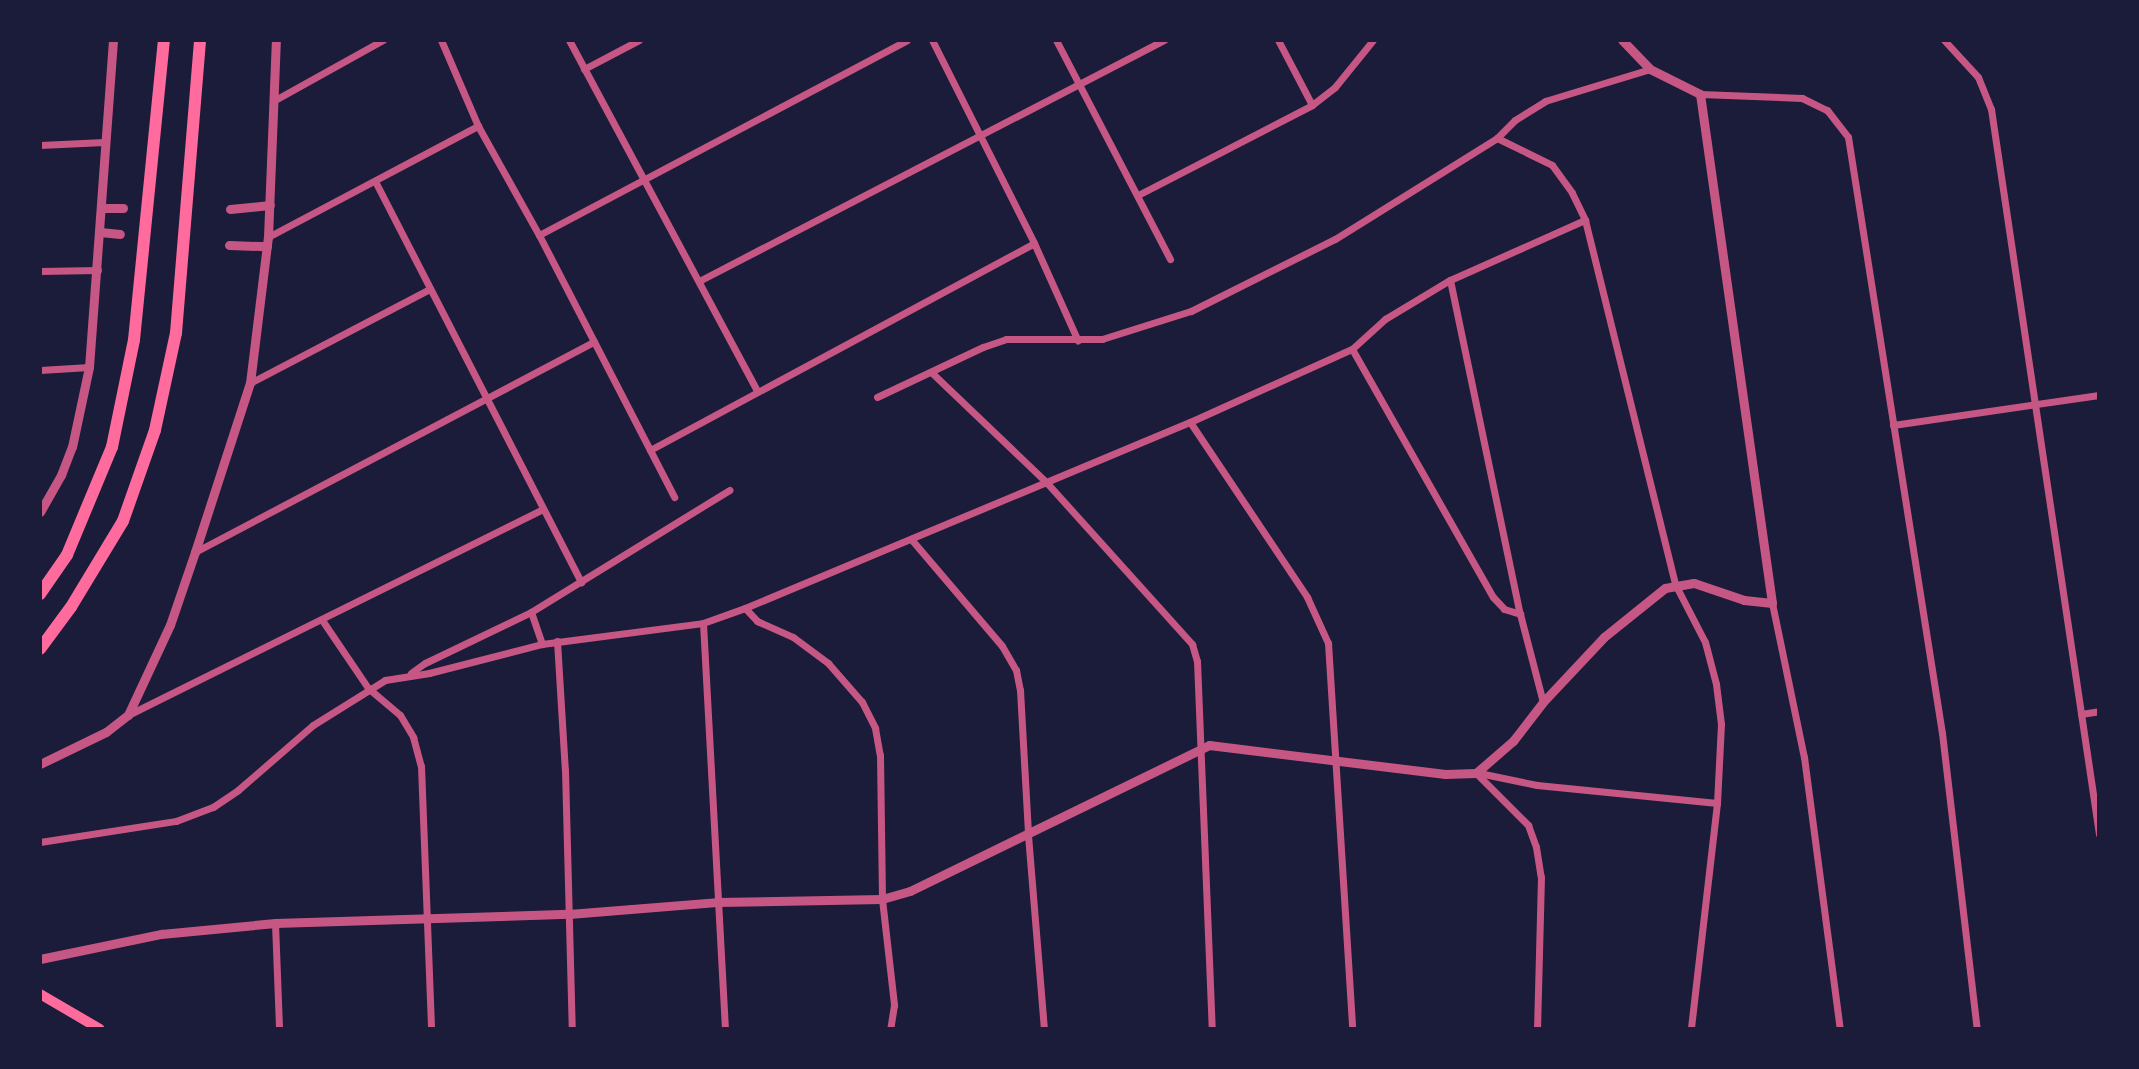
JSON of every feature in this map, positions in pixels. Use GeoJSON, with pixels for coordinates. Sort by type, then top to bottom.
{"type":"FeatureCollection","features":[{"type":"Feature","properties":{"kind":"highway"},"geometry":{"type":"LineString","coordinates":[[40,594],[67,555],[112,447],[134,340],[164,40]]}},
{"type":"Feature","properties":{"kind":"highway"},"geometry":{"type":"LineString","coordinates":[[40,649],[71,607],[123,522],[155,430],[176,334],[200,40]]}},
{"type":"Feature","properties":{"kind":"main road"},"geometry":{"type":"LineString","coordinates":[[40,995],[100,1029]]}},
{"type":"Feature","properties":{"kind":"street"},"geometry":{"type":"LineString","coordinates":[[40,512],[61,475],[72,447],[89,367],[113,40]]}},
{"type":"Feature","properties":{"kind":"street"},"geometry":{"type":"LineString","coordinates":[[128,715],[170,625],[250,383],[268,242],[276,40]]}},
{"type":"Feature","properties":{"kind":"street"},"geometry":{"type":"LineString","coordinates":[[275,100],[383,40]]}},
{"type":"Feature","properties":{"kind":"street"},"geometry":{"type":"LineString","coordinates":[[441,40],[478,126],[540,235],[674,497]]}},
{"type":"Feature","properties":{"kind":"street"},"geometry":{"type":"LineString","coordinates":[[569,40],[757,391]]}},
{"type":"Feature","properties":{"kind":"street"},"geometry":{"type":"LineString","coordinates":[[584,69],[639,40]]}},
{"type":"Feature","properties":{"kind":"street"},"geometry":{"type":"LineString","coordinates":[[540,235],[907,40]]}},
{"type":"Feature","properties":{"kind":"street"},"geometry":{"type":"LineString","coordinates":[[932,40],[1034,243],[1078,341]]}},
{"type":"Feature","properties":{"kind":"street"},"geometry":{"type":"LineString","coordinates":[[1056,40],[1081,83],[1170,258]]}},
{"type":"Feature","properties":{"kind":"street"},"geometry":{"type":"LineString","coordinates":[[699,281],[982,137],[1164,40]]}},
{"type":"Feature","properties":{"kind":"street"},"geometry":{"type":"LineString","coordinates":[[1278,40],[1312,105]]}},
{"type":"Feature","properties":{"kind":"street"},"geometry":{"type":"LineString","coordinates":[[1138,195],[1312,105],[1335,87],[1373,40]]}},
{"type":"Feature","properties":{"kind":"street"},"geometry":{"type":"LineString","coordinates":[[1622,40],[1650,69],[1700,94],[1802,98],[1827,110],[1848,137],[1942,733],[1977,1029]]}},
{"type":"Feature","properties":{"kind":"street"},"geometry":{"type":"LineString","coordinates":[[1944,40],[1978,77],[1991,108],[2099,834]]}},
{"type":"Feature","properties":{"kind":"street"},"geometry":{"type":"LineString","coordinates":[[877,397],[1006,339],[1102,339],[1191,311],[1335,239],[1497,138],[1514,120],[1545,101],[1650,69]]}},
{"type":"Feature","properties":{"kind":"street"},"geometry":{"type":"LineString","coordinates":[[1700,94],[1772,603],[1804,757],[1840,1029]]}},
{"type":"Feature","properties":{"kind":"street"},"geometry":{"type":"LineString","coordinates":[[229,245],[268,242],[478,126]]}},
{"type":"Feature","properties":{"kind":"street"},"geometry":{"type":"LineString","coordinates":[[1497,138],[1552,164],[1572,193],[1585,220],[1675,584],[1705,642],[1716,684],[1721,724],[1717,803],[1691,1029]]}},
{"type":"Feature","properties":{"kind":"street"},"geometry":{"type":"LineString","coordinates":[[40,145],[104,142]]}},
{"type":"Feature","properties":{"kind":"street"},"geometry":{"type":"LineString","coordinates":[[376,183],[581,582]]}},
{"type":"Feature","properties":{"kind":"street"},"geometry":{"type":"LineString","coordinates":[[230,209],[270,205]]}},
{"type":"Feature","properties":{"kind":"street"},"geometry":{"type":"LineString","coordinates":[[101,208],[123,208]]}},
{"type":"Feature","properties":{"kind":"street"},"geometry":{"type":"LineString","coordinates":[[40,842],[176,821],[213,807],[238,790],[313,725],[368,688],[410,674],[429,673],[541,643],[703,623],[745,608],[1190,422],[1352,349],[1385,320],[1450,280],[1585,220]]}},
{"type":"Feature","properties":{"kind":"street"},"geometry":{"type":"LineString","coordinates":[[100,232],[120,234]]}},
{"type":"Feature","properties":{"kind":"street"},"geometry":{"type":"LineString","coordinates":[[650,450],[1034,243]]}},
{"type":"Feature","properties":{"kind":"street"},"geometry":{"type":"LineString","coordinates":[[40,271],[98,270]]}},
{"type":"Feature","properties":{"kind":"street"},"geometry":{"type":"LineString","coordinates":[[1450,280],[1520,614],[1543,702]]}},
{"type":"Feature","properties":{"kind":"street"},"geometry":{"type":"LineString","coordinates":[[250,383],[430,289]]}},
{"type":"Feature","properties":{"kind":"street"},"geometry":{"type":"LineString","coordinates":[[195,552],[594,342]]}},
{"type":"Feature","properties":{"kind":"street"},"geometry":{"type":"LineString","coordinates":[[1352,349],[1493,597],[1504,609],[1520,614]]}},
{"type":"Feature","properties":{"kind":"street"},"geometry":{"type":"LineString","coordinates":[[40,370],[89,367]]}},
{"type":"Feature","properties":{"kind":"street"},"geometry":{"type":"LineString","coordinates":[[931,372],[1047,483],[1192,644],[1197,661],[1212,1029]]}},
{"type":"Feature","properties":{"kind":"street"},"geometry":{"type":"LineString","coordinates":[[1893,425],[2099,395]]}},
{"type":"Feature","properties":{"kind":"street"},"geometry":{"type":"LineString","coordinates":[[1190,422],[1320,620],[1328,642],[1352,1029]]}},
{"type":"Feature","properties":{"kind":"street"},"geometry":{"type":"LineString","coordinates":[[410,674],[425,663],[531,612],[729,490]]}},
{"type":"Feature","properties":{"kind":"street"},"geometry":{"type":"LineString","coordinates":[[40,764],[112,729],[128,715],[543,509]]}},
{"type":"Feature","properties":{"kind":"street"},"geometry":{"type":"LineString","coordinates":[[911,539],[1002,646],[1016,670],[1020,690],[1028,835],[1044,1029]]}},
{"type":"Feature","properties":{"kind":"street"},"geometry":{"type":"LineString","coordinates":[[1476,773],[1513,741],[1543,702],[1604,637],[1641,605],[1675,584],[1694,583],[1744,600],[1772,603]]}},
{"type":"Feature","properties":{"kind":"street"},"geometry":{"type":"LineString","coordinates":[[745,608],[758,621],[793,637],[828,663],[862,702],[875,728],[880,755],[882,899],[894,1004],[890,1029]]}},
{"type":"Feature","properties":{"kind":"street"},"geometry":{"type":"LineString","coordinates":[[531,612],[541,643]]}},
{"type":"Feature","properties":{"kind":"street"},"geometry":{"type":"LineString","coordinates":[[322,620],[368,688],[400,715],[413,737],[421,766],[431,1029]]}},
{"type":"Feature","properties":{"kind":"street"},"geometry":{"type":"LineString","coordinates":[[703,623],[724,1029]]}},
{"type":"Feature","properties":{"kind":"street"},"geometry":{"type":"LineString","coordinates":[[557,641],[572,1029]]}},
{"type":"Feature","properties":{"kind":"street"},"geometry":{"type":"LineString","coordinates":[[2081,713],[2099,711]]}},
{"type":"Feature","properties":{"kind":"street"},"geometry":{"type":"LineString","coordinates":[[40,959],[161,934],[275,923],[426,916],[569,914],[717,902],[882,899],[910,891],[1028,835],[1199,748],[1218,745],[1335,762],[1445,774],[1476,773],[1537,785],[1717,803]]}},
{"type":"Feature","properties":{"kind":"street"},"geometry":{"type":"LineString","coordinates":[[1476,773],[1528,825],[1536,846],[1541,877],[1537,1029]]}},
{"type":"Feature","properties":{"kind":"street"},"geometry":{"type":"LineString","coordinates":[[275,923],[279,1029]]}}]}
